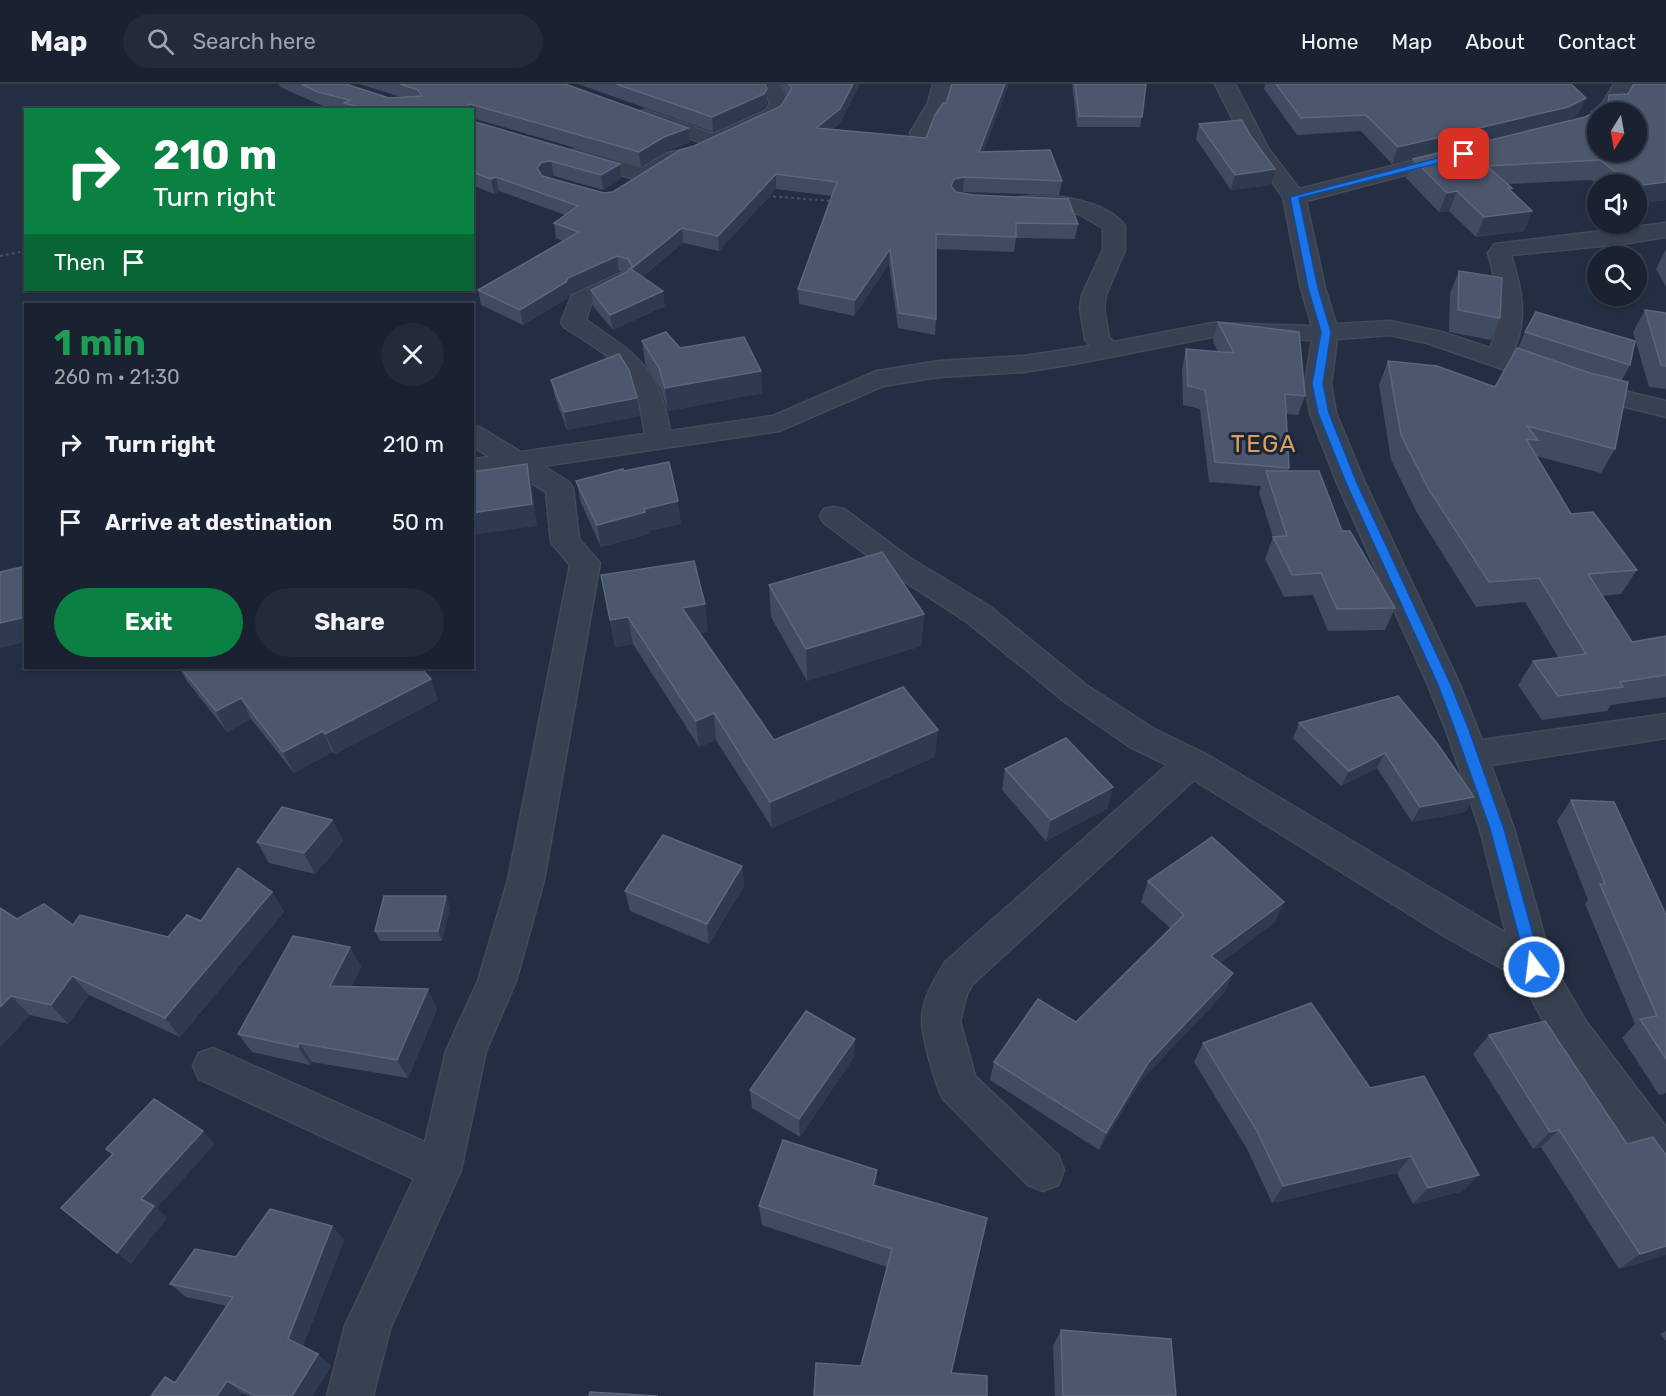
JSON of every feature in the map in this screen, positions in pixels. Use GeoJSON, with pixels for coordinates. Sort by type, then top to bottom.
{"type":"FeatureCollection","features":[{"type":"Feature","properties":{"kind":"street"},"geometry":{"type":"LineString","coordinates":[[625,188],[673,158],[687,154],[773,114],[780,103],[773,89],[766,84]]}},
{"type":"Feature","properties":{"kind":"street"},"geometry":{"type":"LineString","coordinates":[[920,133],[938,103],[943,84]]}},
{"type":"Feature","properties":{"kind":"street"},"geometry":{"type":"LineString","coordinates":[[1226,84],[1258,149],[1294,197],[1313,288],[1326,332],[1318,384],[1323,413],[1351,483],[1444,685],[1497,829],[1534,967],[1571,1033],[1666,1161]]}},
{"type":"Feature","properties":{"kind":"street"},"geometry":{"type":"LineString","coordinates":[[1614,102],[1624,84]]}},
{"type":"Feature","properties":{"kind":"street"},"geometry":{"type":"LineString","coordinates":[[629,110],[714,141]]}},
{"type":"Feature","properties":{"kind":"street"},"geometry":{"type":"LineString","coordinates":[[559,151],[644,176]]}},
{"type":"Feature","properties":{"kind":"street"},"geometry":{"type":"LineString","coordinates":[[1294,197],[1475,151]]}},
{"type":"Feature","properties":{"kind":"street"},"geometry":{"type":"LineString","coordinates":[[1004,202],[1065,205],[1091,210],[1102,214],[1114,226],[1114,250],[1094,295],[1092,308],[1097,339],[1109,351]]}},
{"type":"Feature","properties":{"kind":"street"},"geometry":{"type":"LineString","coordinates":[[1496,359],[1503,349],[1513,310],[1499,253],[1503,249],[1622,237],[1666,230]]}},
{"type":"Feature","properties":{"kind":"street"},"geometry":{"type":"LineString","coordinates":[[620,280],[580,300],[573,322],[609,347],[640,375],[652,401],[659,441]]}},
{"type":"Feature","properties":{"kind":"street"},"geometry":{"type":"LineString","coordinates":[[474,468],[779,423],[877,380],[939,369],[1024,364],[1109,351],[1212,330],[1259,330],[1300,334],[1390,328],[1433,336],[1587,390],[1666,410]]}},
{"type":"Feature","properties":{"kind":"street"},"geometry":{"type":"LineString","coordinates":[[350,1396],[368,1326],[440,1170],[466,1051],[497,981],[526,880],[585,563],[565,542],[560,488],[474,435]]}},
{"type":"Feature","properties":{"kind":"street"},"geometry":{"type":"LineString","coordinates":[[834,516],[900,565],[978,614],[1075,693],[1143,738],[1192,762],[1459,926],[1534,967]]}},
{"type":"Feature","properties":{"kind":"street"},"geometry":{"type":"LineString","coordinates":[[1470,755],[1666,726]]}},
{"type":"Feature","properties":{"kind":"street"},"geometry":{"type":"LineString","coordinates":[[1043,1170],[957,1086],[941,1021],[948,989],[959,973],[1192,762]]}},
{"type":"Feature","properties":{"kind":"street"},"geometry":{"type":"LineString","coordinates":[[213,1066],[440,1170]]}},
{"type":"Feature","properties":{"kind":"path"},"geometry":{"type":"LineString","coordinates":[[767,196],[841,201]]}},
{"type":"Feature","properties":{"kind":"path"},"geometry":{"type":"LineString","coordinates":[[0,256],[24,251]]}},
{"type":"Feature","properties":{"kind":"building"},"geometry":{"type":"Polygon","coordinates":[[[301,84],[346,84],[389,98],[422,96],[418,90],[400,84],[565,84],[688,128],[664,137],[639,152],[470,104],[467,108],[362,108],[344,103],[350,100],[318,92],[301,84]]]}},
{"type":"Feature","properties":{"kind":"building"},"geometry":{"type":"Polygon","coordinates":[[[616,84],[765,84],[767,89],[764,94],[712,117],[616,84]]]}},
{"type":"Feature","properties":{"kind":"building"},"geometry":{"type":"Polygon","coordinates":[[[789,84],[853,84],[840,109],[816,128],[926,138],[935,115],[943,103],[946,103],[952,84],[1005,84],[979,152],[1050,150],[1062,181],[964,177],[954,179],[951,186],[956,192],[973,195],[1068,199],[1078,224],[1016,223],[1016,237],[936,234],[936,319],[899,313],[890,249],[855,300],[798,289],[837,182],[776,174],[718,236],[682,228],[631,269],[663,291],[610,315],[591,290],[627,272],[632,266],[628,259],[617,256],[568,278],[566,282],[520,310],[478,290],[579,232],[554,223],[578,206],[496,177],[491,179],[474,173],[474,122],[620,164],[601,175],[551,161],[542,162],[537,168],[542,176],[604,193],[613,192],[680,150],[694,146],[781,106],[792,88],[789,84]]]}},
{"type":"Feature","properties":{"kind":"building"},"geometry":{"type":"Polygon","coordinates":[[[1075,84],[1146,84],[1142,117],[1079,116],[1075,84]]]}},
{"type":"Feature","properties":{"kind":"building"},"geometry":{"type":"Polygon","coordinates":[[[1276,84],[1571,84],[1586,98],[1568,107],[1398,147],[1366,115],[1301,118],[1276,84]]]}},
{"type":"Feature","properties":{"kind":"building"},"geometry":{"type":"Polygon","coordinates":[[[1634,84],[1666,84],[1666,182],[1647,185],[1647,174],[1618,174],[1603,162],[1647,162],[1647,102],[1608,102],[1609,95],[1628,94],[1634,84]]]}},
{"type":"Feature","properties":{"kind":"building"},"geometry":{"type":"Polygon","coordinates":[[[1587,116],[1587,161],[1487,166],[1512,188],[1508,188],[1532,211],[1484,217],[1457,191],[1447,193],[1413,159],[1587,116]]]}},
{"type":"Feature","properties":{"kind":"building"},"geometry":{"type":"Polygon","coordinates":[[[1242,120],[1275,169],[1235,175],[1199,124],[1242,120]]]}},
{"type":"Feature","properties":{"kind":"building"},"geometry":{"type":"Polygon","coordinates":[[[1459,271],[1502,278],[1500,318],[1458,310],[1459,271]]]}},
{"type":"Feature","properties":{"kind":"building"},"geometry":{"type":"Polygon","coordinates":[[[1645,310],[1666,313],[1666,366],[1661,365],[1645,310]]]}},
{"type":"Feature","properties":{"kind":"building"},"geometry":{"type":"Polygon","coordinates":[[[1536,312],[1635,341],[1630,365],[1525,332],[1536,312]]]}},
{"type":"Feature","properties":{"kind":"building"},"geometry":{"type":"Polygon","coordinates":[[[1218,322],[1299,332],[1305,396],[1285,394],[1289,468],[1215,462],[1205,390],[1188,386],[1186,349],[1234,353],[1218,322]]]}},
{"type":"Feature","properties":{"kind":"building"},"geometry":{"type":"Polygon","coordinates":[[[666,332],[680,348],[744,337],[761,371],[665,388],[659,368],[642,341],[666,332]]]}},
{"type":"Feature","properties":{"kind":"building"},"geometry":{"type":"Polygon","coordinates":[[[1517,348],[1590,373],[1628,382],[1615,449],[1527,426],[1538,440],[1526,439],[1571,514],[1593,512],[1637,570],[1588,574],[1632,642],[1666,636],[1666,675],[1620,682],[1623,687],[1558,696],[1533,661],[1586,654],[1539,578],[1489,582],[1428,488],[1401,435],[1388,361],[1437,366],[1495,387],[1517,348]]]}},
{"type":"Feature","properties":{"kind":"building"},"geometry":{"type":"Polygon","coordinates":[[[619,354],[629,370],[637,398],[564,412],[551,380],[619,354]]]}},
{"type":"Feature","properties":{"kind":"building"},"geometry":{"type":"Polygon","coordinates":[[[669,462],[678,501],[644,509],[645,512],[597,525],[576,481],[623,469],[624,471],[669,462]]]}},
{"type":"Feature","properties":{"kind":"building"},"geometry":{"type":"Polygon","coordinates":[[[527,464],[532,504],[474,513],[474,472],[527,464]]]}},
{"type":"Feature","properties":{"kind":"building"},"geometry":{"type":"Polygon","coordinates":[[[1266,471],[1319,471],[1342,531],[1350,531],[1395,608],[1337,609],[1321,573],[1292,575],[1273,537],[1287,536],[1266,471]]]}},
{"type":"Feature","properties":{"kind":"building"},"geometry":{"type":"Polygon","coordinates":[[[882,552],[924,614],[806,649],[769,585],[882,552]]]}},
{"type":"Feature","properties":{"kind":"building"},"geometry":{"type":"Polygon","coordinates":[[[694,561],[705,604],[682,608],[774,740],[903,687],[938,730],[770,802],[714,713],[696,721],[628,617],[610,620],[601,575],[694,561]]]}},
{"type":"Feature","properties":{"kind":"building"},"geometry":{"type":"Polygon","coordinates":[[[24,566],[24,617],[0,623],[0,572],[24,566]]]}},
{"type":"Feature","properties":{"kind":"building"},"geometry":{"type":"Polygon","coordinates":[[[182,669],[422,669],[431,679],[325,734],[323,731],[283,752],[241,698],[216,711],[182,669]]]}},
{"type":"Feature","properties":{"kind":"building"},"geometry":{"type":"Polygon","coordinates":[[[1398,696],[1437,743],[1474,797],[1420,807],[1385,753],[1349,771],[1299,723],[1398,696]]]}},
{"type":"Feature","properties":{"kind":"building"},"geometry":{"type":"Polygon","coordinates":[[[1066,738],[1113,787],[1051,820],[1005,769],[1066,738]]]}},
{"type":"Feature","properties":{"kind":"building"},"geometry":{"type":"Polygon","coordinates":[[[1571,800],[1614,802],[1666,915],[1666,1059],[1640,1019],[1657,1016],[1600,884],[1605,884],[1571,800]]]}},
{"type":"Feature","properties":{"kind":"building"},"geometry":{"type":"Polygon","coordinates":[[[282,807],[332,820],[304,853],[257,842],[282,807]]]}},
{"type":"Feature","properties":{"kind":"building"},"geometry":{"type":"Polygon","coordinates":[[[663,835],[742,866],[707,924],[625,891],[663,835]]]}},
{"type":"Feature","properties":{"kind":"building"},"geometry":{"type":"Polygon","coordinates":[[[1212,837],[1284,902],[1211,956],[1233,973],[1148,1063],[1106,1133],[994,1062],[1038,999],[1076,1022],[1184,915],[1148,881],[1212,837]]]}},
{"type":"Feature","properties":{"kind":"building"},"geometry":{"type":"Polygon","coordinates":[[[238,868],[272,892],[165,1018],[72,976],[51,1005],[11,996],[0,1007],[0,908],[17,919],[44,904],[73,925],[80,915],[168,937],[187,915],[201,921],[238,868]]]}},
{"type":"Feature","properties":{"kind":"building"},"geometry":{"type":"Polygon","coordinates":[[[384,896],[446,896],[438,931],[375,931],[384,896]]]}},
{"type":"Feature","properties":{"kind":"building"},"geometry":{"type":"Polygon","coordinates":[[[293,936],[350,947],[330,986],[428,989],[397,1060],[299,1043],[298,1047],[238,1034],[293,936]]]}},
{"type":"Feature","properties":{"kind":"building"},"geometry":{"type":"Polygon","coordinates":[[[1311,1003],[1370,1088],[1424,1076],[1479,1175],[1428,1188],[1411,1156],[1283,1186],[1257,1131],[1203,1043],[1311,1003]]]}},
{"type":"Feature","properties":{"kind":"building"},"geometry":{"type":"Polygon","coordinates":[[[806,1011],[855,1039],[799,1119],[750,1090],[806,1011]]]}},
{"type":"Feature","properties":{"kind":"building"},"geometry":{"type":"Polygon","coordinates":[[[1545,1021],[1627,1144],[1653,1137],[1666,1155],[1666,1246],[1640,1254],[1559,1130],[1550,1132],[1489,1035],[1545,1021]]]}},
{"type":"Feature","properties":{"kind":"building"},"geometry":{"type":"Polygon","coordinates":[[[154,1099],[203,1131],[141,1199],[154,1206],[117,1253],[61,1208],[113,1154],[106,1149],[154,1099]]]}},
{"type":"Feature","properties":{"kind":"building"},"geometry":{"type":"Polygon","coordinates":[[[783,1140],[877,1170],[873,1185],[987,1218],[951,1373],[987,1376],[987,1396],[814,1396],[816,1363],[861,1366],[892,1249],[759,1206],[783,1140]]]}},
{"type":"Feature","properties":{"kind":"building"},"geometry":{"type":"Polygon","coordinates":[[[270,1209],[332,1226],[288,1339],[318,1354],[292,1396],[256,1396],[227,1381],[217,1396],[151,1396],[165,1377],[175,1383],[233,1297],[170,1284],[195,1249],[236,1257],[270,1209]]]}},
{"type":"Feature","properties":{"kind":"building"},"geometry":{"type":"Polygon","coordinates":[[[1061,1330],[1171,1339],[1176,1396],[1063,1396],[1061,1330]]]}},
{"type":"Feature","properties":{"kind":"building"},"geometry":{"type":"Polygon","coordinates":[[[590,1392],[658,1396],[589,1396],[590,1392]]]}},
{"type":"Feature","properties":{"kind":"district","name":"TEGA"},"geometry":{"type":"Point","coordinates":[1264,444]}},
{"type":"Feature","properties":{"kind":"route"},"geometry":{"type":"LineString","coordinates":[[1464,154],[1294,197],[1313,288],[1326,332],[1318,384],[1323,413],[1351,483],[1444,685],[1462,730],[1497,829],[1534,967]]}}]}
